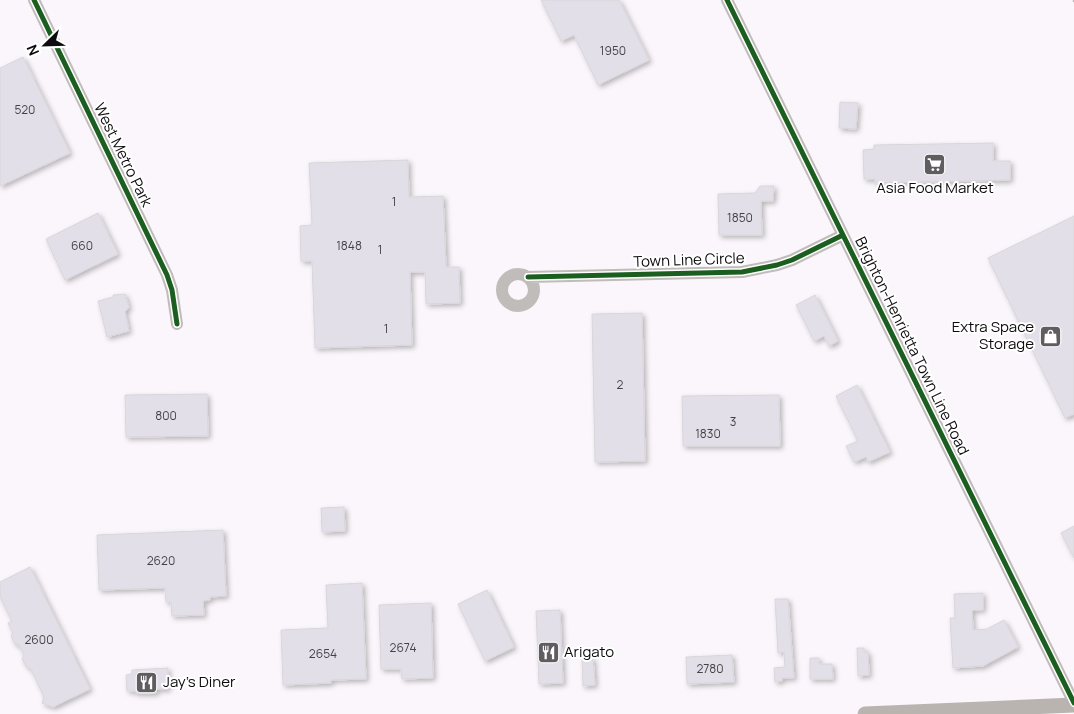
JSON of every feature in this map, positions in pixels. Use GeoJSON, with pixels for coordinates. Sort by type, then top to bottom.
{"type":"FeatureCollection","features":[{"type":"Feature","properties":{"kind":"main road"},"geometry":{"type":"LineString","coordinates":[[865,714],[1074,704]]}},
{"type":"Feature","properties":{"kind":"street","name":"West Metro Park"},"geometry":{"type":"LineString","coordinates":[[34,0],[167,275],[172,290],[177,324]]}},
{"type":"Feature","properties":{"kind":"street","name":"Brighton-Henrietta Town Line Road"},"geometry":{"type":"LineString","coordinates":[[727,0],[1074,704]]}},
{"type":"Feature","properties":{"kind":"street","name":"Town Line Circle"},"geometry":{"type":"LineString","coordinates":[[528,277],[742,272],[792,260],[843,235]]}},
{"type":"Feature","properties":{"kind":"building"},"geometry":{"type":"Polygon","coordinates":[[[541,0],[619,0],[649,60],[598,85],[574,35],[561,41],[541,0]]]}},
{"type":"Feature","properties":{"kind":"building"},"geometry":{"type":"Polygon","coordinates":[[[23,57],[70,153],[0,186],[0,68],[23,57]]]}},
{"type":"Feature","properties":{"kind":"building"},"geometry":{"type":"Polygon","coordinates":[[[840,102],[858,103],[856,129],[839,128],[840,102]]]}},
{"type":"Feature","properties":{"kind":"building"},"geometry":{"type":"Polygon","coordinates":[[[993,143],[993,161],[1010,161],[1010,180],[875,183],[875,179],[864,179],[863,150],[874,149],[874,145],[993,143]]]}},
{"type":"Feature","properties":{"kind":"building"},"geometry":{"type":"Polygon","coordinates":[[[408,160],[409,197],[443,196],[446,267],[459,267],[460,303],[426,304],[425,272],[410,272],[412,345],[315,348],[312,261],[301,261],[300,226],[312,225],[309,163],[408,160]]]}},
{"type":"Feature","properties":{"kind":"building"},"geometry":{"type":"Polygon","coordinates":[[[760,186],[774,186],[773,201],[761,201],[762,235],[719,235],[718,194],[755,193],[760,186]]]}},
{"type":"Feature","properties":{"kind":"building"},"geometry":{"type":"Polygon","coordinates":[[[98,213],[118,254],[65,280],[46,239],[98,213]]]}},
{"type":"Feature","properties":{"kind":"building","name":"Extra Space Storage"},"geometry":{"type":"Polygon","coordinates":[[[1074,216],[1074,414],[1065,418],[988,258],[1074,216]]]}},
{"type":"Feature","properties":{"kind":"building"},"geometry":{"type":"Polygon","coordinates":[[[125,294],[129,307],[125,312],[129,331],[107,337],[98,301],[113,297],[113,295],[125,294]]]}},
{"type":"Feature","properties":{"kind":"building"},"geometry":{"type":"Polygon","coordinates":[[[815,295],[838,341],[829,346],[824,336],[814,341],[796,305],[815,295]]]}},
{"type":"Feature","properties":{"kind":"building"},"geometry":{"type":"Polygon","coordinates":[[[642,313],[645,461],[595,462],[592,314],[642,313]]]}},
{"type":"Feature","properties":{"kind":"building"},"geometry":{"type":"Polygon","coordinates":[[[857,385],[890,452],[868,462],[866,457],[854,462],[846,446],[858,441],[836,396],[857,385]]]}},
{"type":"Feature","properties":{"kind":"building"},"geometry":{"type":"Polygon","coordinates":[[[207,394],[208,436],[126,437],[125,395],[207,394]]]}},
{"type":"Feature","properties":{"kind":"building"},"geometry":{"type":"Polygon","coordinates":[[[779,395],[780,446],[683,446],[682,396],[779,395]]]}},
{"type":"Feature","properties":{"kind":"building"},"geometry":{"type":"Polygon","coordinates":[[[344,507],[345,531],[322,532],[321,508],[344,507]]]}},
{"type":"Feature","properties":{"kind":"building"},"geometry":{"type":"Polygon","coordinates":[[[1074,526],[1074,558],[1061,533],[1074,526]]]}},
{"type":"Feature","properties":{"kind":"building"},"geometry":{"type":"Polygon","coordinates":[[[223,530],[226,596],[210,597],[210,600],[203,601],[204,615],[172,616],[171,602],[166,602],[165,588],[99,590],[97,535],[223,530]]]}},
{"type":"Feature","properties":{"kind":"building"},"geometry":{"type":"Polygon","coordinates":[[[30,567],[90,689],[53,707],[42,703],[44,697],[31,669],[26,666],[22,659],[24,655],[19,645],[15,644],[11,636],[13,633],[8,623],[12,621],[0,597],[0,582],[30,567]]]}},
{"type":"Feature","properties":{"kind":"building"},"geometry":{"type":"Polygon","coordinates":[[[362,583],[366,679],[331,680],[331,683],[283,685],[281,630],[328,628],[326,585],[362,583]]]}},
{"type":"Feature","properties":{"kind":"building"},"geometry":{"type":"Polygon","coordinates":[[[487,590],[514,647],[485,661],[458,604],[487,590]]]}},
{"type":"Feature","properties":{"kind":"building"},"geometry":{"type":"Polygon","coordinates":[[[983,593],[983,610],[972,610],[973,630],[987,629],[1004,620],[1018,647],[983,666],[953,668],[950,618],[955,618],[954,594],[983,593]]]}},
{"type":"Feature","properties":{"kind":"building"},"geometry":{"type":"Polygon","coordinates":[[[775,599],[788,599],[794,678],[782,678],[782,681],[775,682],[774,668],[785,667],[784,652],[778,653],[775,599]]]}},
{"type":"Feature","properties":{"kind":"building"},"geometry":{"type":"Polygon","coordinates":[[[431,603],[433,678],[402,679],[401,669],[381,669],[379,605],[431,603]]]}},
{"type":"Feature","properties":{"kind":"building"},"geometry":{"type":"Polygon","coordinates":[[[560,610],[563,683],[539,684],[536,611],[560,610]]]}},
{"type":"Feature","properties":{"kind":"building"},"geometry":{"type":"Polygon","coordinates":[[[857,648],[864,648],[864,652],[868,652],[869,675],[858,676],[857,648]]]}},
{"type":"Feature","properties":{"kind":"building"},"geometry":{"type":"Polygon","coordinates":[[[732,655],[734,682],[687,684],[686,657],[732,655]]]}},
{"type":"Feature","properties":{"kind":"building"},"geometry":{"type":"Polygon","coordinates":[[[593,658],[595,685],[583,686],[582,659],[593,658]]]}},
{"type":"Feature","properties":{"kind":"building"},"geometry":{"type":"Polygon","coordinates":[[[810,658],[819,658],[819,664],[832,664],[833,679],[810,679],[810,658]]]}},
{"type":"Feature","properties":{"kind":"building","name":"Jay's Diner"},"geometry":{"type":"Polygon","coordinates":[[[168,668],[168,689],[156,689],[156,693],[127,691],[126,675],[132,674],[132,670],[168,668]]]}},
{"type":"Feature","properties":{"kind":"cycle path"},"geometry":{"type":"LineString","coordinates":[[34,0],[167,275],[172,290],[177,324]]}},
{"type":"Feature","properties":{"kind":"cycle path"},"geometry":{"type":"LineString","coordinates":[[727,0],[1074,703]]}},
{"type":"Feature","properties":{"kind":"cycle path"},"geometry":{"type":"LineString","coordinates":[[528,277],[742,272],[792,260],[843,235]]}},
{"type":"Feature","properties":{"kind":"place","name":"Asia Food Market"},"geometry":{"type":"Point","coordinates":[935,165]}},
{"type":"Feature","properties":{"kind":"place","name":"Extra Space Storage"},"geometry":{"type":"Point","coordinates":[1050,336]}},
{"type":"Feature","properties":{"kind":"place","name":"Arigato"},"geometry":{"type":"Point","coordinates":[548,652]}},
{"type":"Feature","properties":{"kind":"place","name":"Jay's Diner"},"geometry":{"type":"Point","coordinates":[147,682]}}]}
